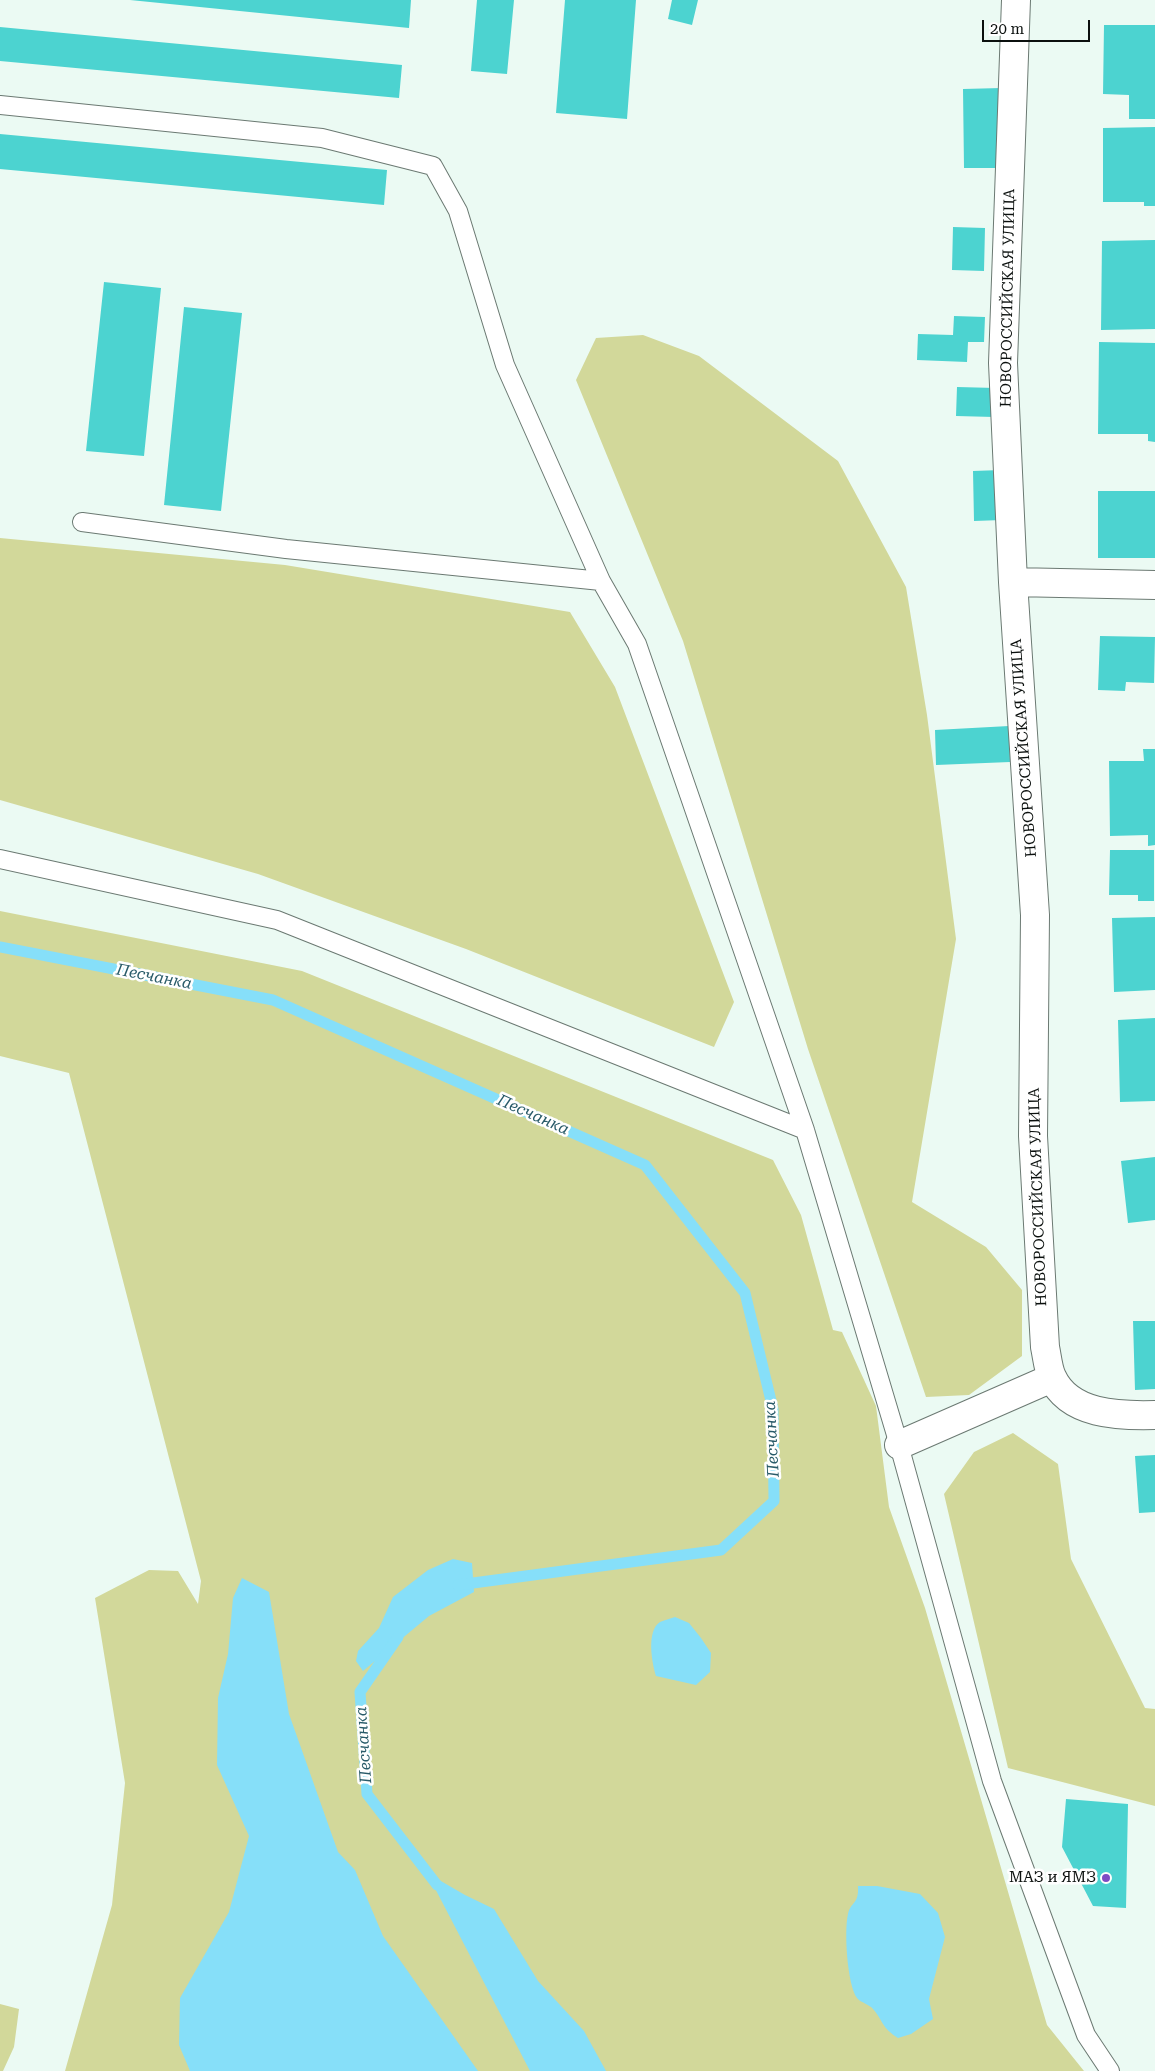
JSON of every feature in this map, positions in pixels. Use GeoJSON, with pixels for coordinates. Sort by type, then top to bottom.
{"type":"FeatureCollection","features":[{"type":"Feature","properties":{"kind":"street","name":"НОВОРОССИЙСКАЯ УЛИЦА"},"geometry":{"type":"LineString","coordinates":[[1016,0],[1003,363],[1013,582],[1035,915],[1033,1136],[1045,1347],[1052,1378],[1072,1403],[1120,1416],[1155,1415]]}},
{"type":"Feature","properties":{"kind":"street"},"geometry":{"type":"LineString","coordinates":[[1013,582],[1155,585]]}},
{"type":"Feature","properties":{"kind":"street"},"geometry":{"type":"LineString","coordinates":[[899,1445],[1052,1378]]}},
{"type":"Feature","properties":{"kind":"lane"},"geometry":{"type":"LineString","coordinates":[[0,105],[322,138],[434,166],[458,210],[506,365],[601,581],[637,644],[805,1130],[899,1445],[992,1781],[1086,2035],[1110,2071]]}},
{"type":"Feature","properties":{"kind":"lane"},"geometry":{"type":"LineString","coordinates":[[82,522],[286,549],[601,581]]}},
{"type":"Feature","properties":{"kind":"lane"},"geometry":{"type":"LineString","coordinates":[[0,859],[277,920],[805,1130]]}},
{"type":"Feature","properties":{"kind":"green space"},"geometry":{"type":"Polygon","coordinates":[[[643,335],[699,356],[838,461],[906,587],[927,715],[956,939],[912,1202],[986,1247],[1022,1290],[1022,1356],[969,1395],[926,1397],[808,1049],[683,641],[576,380],[596,338],[643,335]]]}},
{"type":"Feature","properties":{"kind":"green space"},"geometry":{"type":"Polygon","coordinates":[[[0,538],[285,565],[570,612],[615,687],[734,1002],[714,1047],[466,949],[258,874],[0,800],[0,538]]]}},
{"type":"Feature","properties":{"kind":"green space"},"geometry":{"type":"Polygon","coordinates":[[[0,911],[302,971],[773,1160],[801,1215],[833,1330],[842,1332],[876,1406],[889,1507],[925,1608],[1047,2025],[1084,2071],[65,2071],[112,1905],[125,1783],[95,1598],[149,1570],[178,1571],[198,1604],[201,1581],[69,1073],[0,1056],[0,911]]]}},
{"type":"Feature","properties":{"kind":"green space"},"geometry":{"type":"Polygon","coordinates":[[[1013,1433],[1058,1464],[1071,1559],[1145,1708],[1155,1709],[1155,1806],[1008,1768],[944,1494],[974,1452],[1013,1433]]]}},
{"type":"Feature","properties":{"kind":"green space"},"geometry":{"type":"Polygon","coordinates":[[[0,2004],[19,2009],[14,2047],[3,2071],[0,2071],[0,2004]]]}},
{"type":"Feature","properties":{"kind":"water"},"geometry":{"type":"Polygon","coordinates":[[[453,1559],[472,1563],[474,1592],[429,1616],[363,1671],[356,1661],[358,1651],[379,1628],[393,1597],[428,1570],[453,1559]]]}},
{"type":"Feature","properties":{"kind":"water"},"geometry":{"type":"Polygon","coordinates":[[[242,1578],[269,1592],[289,1714],[338,1852],[355,1870],[383,1936],[478,2071],[190,2071],[179,2045],[180,1998],[229,1912],[249,1836],[217,1765],[218,1698],[228,1654],[233,1598],[242,1578]]]}},
{"type":"Feature","properties":{"kind":"water"},"geometry":{"type":"Polygon","coordinates":[[[675,1617],[689,1623],[711,1653],[710,1672],[696,1685],[656,1676],[651,1648],[653,1632],[660,1622],[675,1617]]]}},
{"type":"Feature","properties":{"kind":"water"},"geometry":{"type":"Polygon","coordinates":[[[427,1873],[494,1909],[538,1981],[584,2031],[606,2071],[530,2071],[427,1873]]]}},
{"type":"Feature","properties":{"kind":"water"},"geometry":{"type":"Polygon","coordinates":[[[858,1886],[877,1886],[920,1894],[938,1913],[945,1937],[929,1999],[933,2019],[911,2034],[898,2038],[892,2034],[873,2009],[857,1998],[854,1991],[847,1957],[846,1932],[849,1910],[856,1900],[858,1886]]]}},
{"type":"Feature","properties":{"kind":"building"},"geometry":{"type":"Polygon","coordinates":[[[130,0],[411,0],[409,28],[130,0]]]}},
{"type":"Feature","properties":{"kind":"building"},"geometry":{"type":"Polygon","coordinates":[[[477,0],[514,0],[507,74],[471,71],[477,0]]]}},
{"type":"Feature","properties":{"kind":"building"},"geometry":{"type":"Polygon","coordinates":[[[565,0],[636,0],[627,119],[556,113],[565,0]]]}},
{"type":"Feature","properties":{"kind":"building"},"geometry":{"type":"Polygon","coordinates":[[[672,0],[698,0],[692,25],[668,19],[672,0]]]}},
{"type":"Feature","properties":{"kind":"building"},"geometry":{"type":"Polygon","coordinates":[[[1104,25],[1155,25],[1155,119],[1129,119],[1129,95],[1103,94],[1104,25]]]}},
{"type":"Feature","properties":{"kind":"building"},"geometry":{"type":"Polygon","coordinates":[[[0,27],[402,65],[399,98],[0,61],[0,27]]]}},
{"type":"Feature","properties":{"kind":"building"},"geometry":{"type":"Polygon","coordinates":[[[1001,88],[1001,168],[964,168],[963,89],[1001,88]]]}},
{"type":"Feature","properties":{"kind":"building"},"geometry":{"type":"Polygon","coordinates":[[[1155,127],[1155,206],[1144,206],[1144,202],[1103,202],[1103,128],[1155,127]]]}},
{"type":"Feature","properties":{"kind":"building"},"geometry":{"type":"Polygon","coordinates":[[[0,134],[387,170],[384,205],[0,169],[0,134]]]}},
{"type":"Feature","properties":{"kind":"building"},"geometry":{"type":"Polygon","coordinates":[[[953,227],[985,228],[984,271],[952,270],[953,227]]]}},
{"type":"Feature","properties":{"kind":"building"},"geometry":{"type":"Polygon","coordinates":[[[1155,240],[1155,329],[1101,330],[1102,241],[1155,240]]]}},
{"type":"Feature","properties":{"kind":"building"},"geometry":{"type":"Polygon","coordinates":[[[104,282],[161,288],[144,456],[86,451],[104,282]]]}},
{"type":"Feature","properties":{"kind":"building"},"geometry":{"type":"Polygon","coordinates":[[[184,307],[242,313],[221,511],[164,505],[184,307]]]}},
{"type":"Feature","properties":{"kind":"building"},"geometry":{"type":"Polygon","coordinates":[[[954,316],[985,317],[984,342],[968,342],[967,362],[917,360],[918,334],[953,335],[954,316]]]}},
{"type":"Feature","properties":{"kind":"building"},"geometry":{"type":"Polygon","coordinates":[[[1099,342],[1155,343],[1155,442],[1148,441],[1148,434],[1098,434],[1099,342]]]}},
{"type":"Feature","properties":{"kind":"building"},"geometry":{"type":"Polygon","coordinates":[[[957,387],[996,388],[994,417],[956,416],[957,387]]]}},
{"type":"Feature","properties":{"kind":"building"},"geometry":{"type":"Polygon","coordinates":[[[1001,470],[1002,520],[974,521],[973,471],[1001,470]]]}},
{"type":"Feature","properties":{"kind":"building"},"geometry":{"type":"Polygon","coordinates":[[[1098,491],[1155,491],[1155,558],[1098,558],[1098,491]]]}},
{"type":"Feature","properties":{"kind":"building"},"geometry":{"type":"Polygon","coordinates":[[[1100,636],[1155,637],[1154,683],[1126,682],[1125,691],[1098,690],[1100,636]]]}},
{"type":"Feature","properties":{"kind":"building"},"geometry":{"type":"Polygon","coordinates":[[[1009,726],[1010,762],[936,765],[935,730],[1009,726]]]}},
{"type":"Feature","properties":{"kind":"building"},"geometry":{"type":"Polygon","coordinates":[[[1143,749],[1155,749],[1155,845],[1148,846],[1148,835],[1110,836],[1109,761],[1144,761],[1143,749]]]}},
{"type":"Feature","properties":{"kind":"building"},"geometry":{"type":"Polygon","coordinates":[[[1110,850],[1154,850],[1154,901],[1138,901],[1138,895],[1109,895],[1110,850]]]}},
{"type":"Feature","properties":{"kind":"building"},"geometry":{"type":"Polygon","coordinates":[[[1155,917],[1155,990],[1114,992],[1112,918],[1155,917]]]}},
{"type":"Feature","properties":{"kind":"building"},"geometry":{"type":"Polygon","coordinates":[[[1155,1018],[1155,1101],[1120,1102],[1118,1020],[1155,1018]]]}},
{"type":"Feature","properties":{"kind":"building"},"geometry":{"type":"Polygon","coordinates":[[[1155,1157],[1155,1220],[1128,1223],[1121,1161],[1155,1157]]]}},
{"type":"Feature","properties":{"kind":"building"},"geometry":{"type":"Polygon","coordinates":[[[1133,1321],[1155,1321],[1155,1389],[1135,1390],[1133,1321]]]}},
{"type":"Feature","properties":{"kind":"building"},"geometry":{"type":"Polygon","coordinates":[[[1155,1455],[1155,1512],[1139,1513],[1135,1456],[1155,1455]]]}},
{"type":"Feature","properties":{"kind":"building"},"geometry":{"type":"Polygon","coordinates":[[[1066,1799],[1128,1804],[1126,1908],[1093,1906],[1062,1847],[1066,1799]]]}},
{"type":"Feature","properties":{"kind":"waterway","name":"Песчанка"},"geometry":{"type":"LineString","coordinates":[[0,947],[273,1000],[645,1165],[745,1293],[773,1409],[774,1501],[721,1550],[458,1585]]}},
{"type":"Feature","properties":{"kind":"waterway","name":"Песчанка"},"geometry":{"type":"LineString","coordinates":[[398,1637],[360,1692],[367,1794],[437,1885]]}},
{"type":"Feature","properties":{"kind":"place","name":"МАЗ и ЯМЗ"},"geometry":{"type":"Point","coordinates":[1106,1878]}}]}
